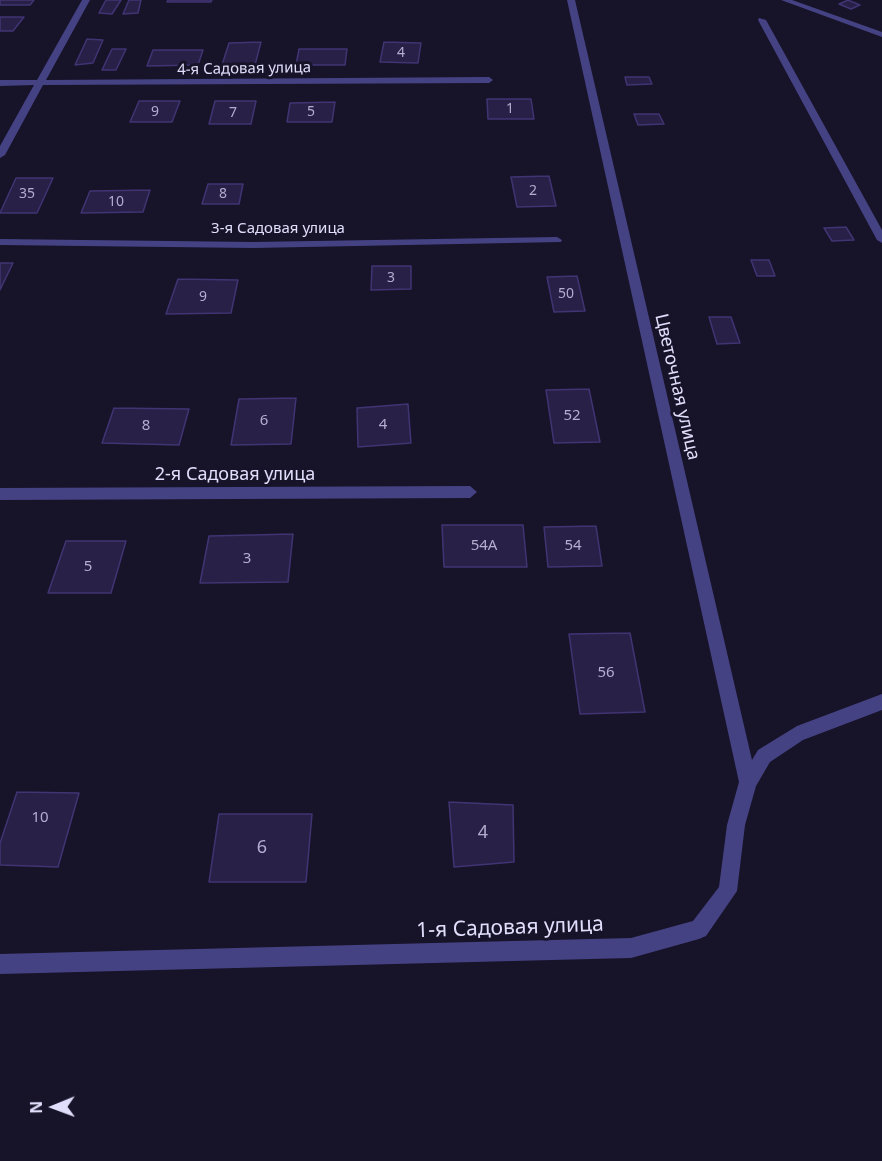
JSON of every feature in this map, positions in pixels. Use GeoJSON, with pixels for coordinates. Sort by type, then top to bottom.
{"type":"FeatureCollection","features":[{"type":"Feature","properties":{"kind":"street"},"geometry":{"type":"LineString","coordinates":[[0,155],[86,0]]}},
{"type":"Feature","properties":{"kind":"street","name":"Цветочная улица"},"geometry":{"type":"LineString","coordinates":[[571,0],[748,782]]}},
{"type":"Feature","properties":{"kind":"street"},"geometry":{"type":"LineString","coordinates":[[785,0],[882,35]]}},
{"type":"Feature","properties":{"kind":"street"},"geometry":{"type":"LineString","coordinates":[[762,20],[882,240]]}},
{"type":"Feature","properties":{"kind":"street","name":"4-я Садовая улица"},"geometry":{"type":"LineString","coordinates":[[0,83],[489,80]]}},
{"type":"Feature","properties":{"kind":"street","name":"3-я Садовая улица"},"geometry":{"type":"LineString","coordinates":[[0,242],[253,245],[557,240]]}},
{"type":"Feature","properties":{"kind":"street","name":"2-я Садовая улица"},"geometry":{"type":"LineString","coordinates":[[0,494],[470,492]]}},
{"type":"Feature","properties":{"kind":"street","name":"1-я Садовая улица"},"geometry":{"type":"LineString","coordinates":[[0,964],[631,948],[699,929],[728,891],[736,825],[748,782],[764,756],[796,734],[882,702]]}},
{"type":"Feature","properties":{"kind":"building"},"geometry":{"type":"Polygon","coordinates":[[[0,0],[34,0],[30,5],[0,5],[0,0]]]}},
{"type":"Feature","properties":{"kind":"building"},"geometry":{"type":"Polygon","coordinates":[[[106,0],[121,0],[112,14],[99,13],[106,0]]]}},
{"type":"Feature","properties":{"kind":"building"},"geometry":{"type":"Polygon","coordinates":[[[129,0],[141,0],[138,13],[123,14],[129,0]]]}},
{"type":"Feature","properties":{"kind":"building"},"geometry":{"type":"Polygon","coordinates":[[[168,0],[212,0],[211,2],[167,2],[168,0]]]}},
{"type":"Feature","properties":{"kind":"building"},"geometry":{"type":"Polygon","coordinates":[[[848,0],[860,5],[851,9],[839,4],[848,0]]]}},
{"type":"Feature","properties":{"kind":"building"},"geometry":{"type":"Polygon","coordinates":[[[0,17],[24,17],[13,31],[0,31],[0,17]]]}},
{"type":"Feature","properties":{"kind":"building"},"geometry":{"type":"Polygon","coordinates":[[[87,39],[103,40],[93,63],[75,65],[87,39]]]}},
{"type":"Feature","properties":{"kind":"building"},"geometry":{"type":"Polygon","coordinates":[[[261,42],[255,65],[222,65],[229,43],[261,42]]]}},
{"type":"Feature","properties":{"kind":"building"},"geometry":{"type":"Polygon","coordinates":[[[384,42],[421,43],[418,63],[380,62],[384,42]]]}},
{"type":"Feature","properties":{"kind":"building"},"geometry":{"type":"Polygon","coordinates":[[[112,49],[126,49],[116,70],[102,70],[112,49]]]}},
{"type":"Feature","properties":{"kind":"building"},"geometry":{"type":"Polygon","coordinates":[[[299,49],[347,49],[345,65],[296,65],[299,49]]]}},
{"type":"Feature","properties":{"kind":"building"},"geometry":{"type":"Polygon","coordinates":[[[153,50],[203,50],[198,65],[147,66],[153,50]]]}},
{"type":"Feature","properties":{"kind":"building"},"geometry":{"type":"Polygon","coordinates":[[[625,77],[649,77],[652,84],[627,85],[625,77]]]}},
{"type":"Feature","properties":{"kind":"building"},"geometry":{"type":"Polygon","coordinates":[[[487,99],[531,99],[534,119],[488,119],[487,99]]]}},
{"type":"Feature","properties":{"kind":"building"},"geometry":{"type":"Polygon","coordinates":[[[139,101],[180,101],[172,122],[130,122],[139,101]]]}},
{"type":"Feature","properties":{"kind":"building"},"geometry":{"type":"Polygon","coordinates":[[[215,101],[256,101],[251,124],[209,124],[215,101]]]}},
{"type":"Feature","properties":{"kind":"building"},"geometry":{"type":"Polygon","coordinates":[[[335,102],[332,122],[287,122],[290,103],[335,102]]]}},
{"type":"Feature","properties":{"kind":"building"},"geometry":{"type":"Polygon","coordinates":[[[634,114],[659,114],[664,124],[638,125],[634,114]]]}},
{"type":"Feature","properties":{"kind":"building"},"geometry":{"type":"Polygon","coordinates":[[[549,176],[556,206],[517,207],[511,177],[549,176]]]}},
{"type":"Feature","properties":{"kind":"building"},"geometry":{"type":"Polygon","coordinates":[[[16,178],[53,178],[37,213],[0,213],[16,178]]]}},
{"type":"Feature","properties":{"kind":"building"},"geometry":{"type":"Polygon","coordinates":[[[208,184],[243,184],[239,204],[202,204],[208,184]]]}},
{"type":"Feature","properties":{"kind":"building"},"geometry":{"type":"Polygon","coordinates":[[[150,190],[143,212],[81,213],[90,191],[150,190]]]}},
{"type":"Feature","properties":{"kind":"building"},"geometry":{"type":"Polygon","coordinates":[[[846,227],[854,240],[832,241],[824,228],[846,227]]]}},
{"type":"Feature","properties":{"kind":"building"},"geometry":{"type":"Polygon","coordinates":[[[751,260],[769,260],[775,276],[757,276],[751,260]]]}},
{"type":"Feature","properties":{"kind":"building"},"geometry":{"type":"Polygon","coordinates":[[[0,263],[13,263],[0,290],[0,263]]]}},
{"type":"Feature","properties":{"kind":"building"},"geometry":{"type":"Polygon","coordinates":[[[372,266],[411,266],[411,289],[371,290],[372,266]]]}},
{"type":"Feature","properties":{"kind":"building"},"geometry":{"type":"Polygon","coordinates":[[[577,276],[585,311],[554,312],[547,277],[577,276]]]}},
{"type":"Feature","properties":{"kind":"building"},"geometry":{"type":"Polygon","coordinates":[[[178,279],[238,280],[231,313],[166,314],[178,279]]]}},
{"type":"Feature","properties":{"kind":"building"},"geometry":{"type":"Polygon","coordinates":[[[709,317],[731,317],[740,343],[717,344],[709,317]]]}},
{"type":"Feature","properties":{"kind":"building"},"geometry":{"type":"Polygon","coordinates":[[[589,389],[600,442],[554,443],[546,390],[589,389]]]}},
{"type":"Feature","properties":{"kind":"building"},"geometry":{"type":"Polygon","coordinates":[[[296,398],[291,444],[231,445],[239,399],[296,398]]]}},
{"type":"Feature","properties":{"kind":"building"},"geometry":{"type":"Polygon","coordinates":[[[408,404],[411,443],[358,447],[357,408],[408,404]]]}},
{"type":"Feature","properties":{"kind":"building"},"geometry":{"type":"Polygon","coordinates":[[[114,408],[189,409],[179,445],[102,443],[114,408]]]}},
{"type":"Feature","properties":{"kind":"building"},"geometry":{"type":"Polygon","coordinates":[[[442,525],[523,525],[527,567],[444,567],[442,525]]]}},
{"type":"Feature","properties":{"kind":"building"},"geometry":{"type":"Polygon","coordinates":[[[596,526],[602,566],[548,567],[544,527],[596,526]]]}},
{"type":"Feature","properties":{"kind":"building"},"geometry":{"type":"Polygon","coordinates":[[[293,534],[288,582],[200,583],[209,536],[293,534]]]}},
{"type":"Feature","properties":{"kind":"building"},"geometry":{"type":"Polygon","coordinates":[[[66,541],[126,541],[111,593],[48,593],[66,541]]]}},
{"type":"Feature","properties":{"kind":"building"},"geometry":{"type":"Polygon","coordinates":[[[630,633],[645,712],[580,714],[569,634],[630,633]]]}},
{"type":"Feature","properties":{"kind":"building"},"geometry":{"type":"Polygon","coordinates":[[[17,792],[79,793],[58,867],[0,865],[0,843],[17,792]]]}},
{"type":"Feature","properties":{"kind":"building"},"geometry":{"type":"Polygon","coordinates":[[[449,802],[513,805],[514,862],[454,867],[449,802]]]}},
{"type":"Feature","properties":{"kind":"building"},"geometry":{"type":"Polygon","coordinates":[[[219,814],[312,814],[306,882],[209,882],[219,814]]]}}]}
